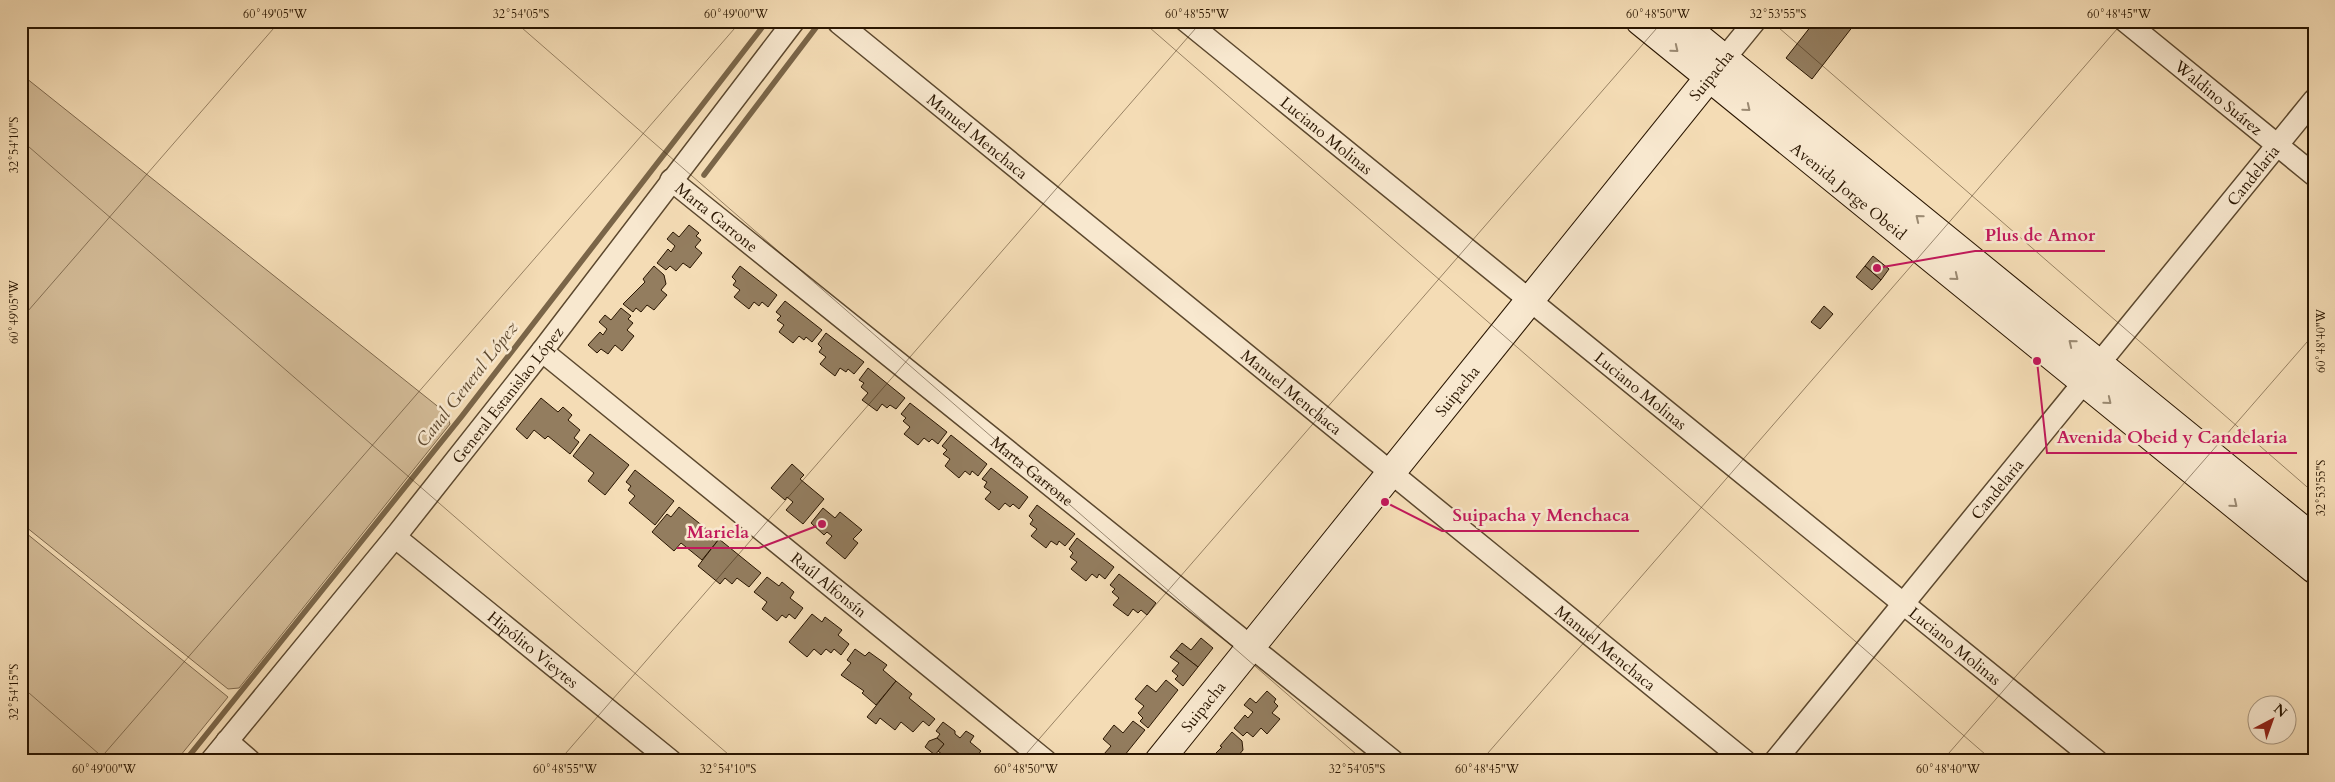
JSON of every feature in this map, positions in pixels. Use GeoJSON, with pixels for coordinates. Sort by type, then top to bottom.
{"type":"FeatureCollection","features":[{"type":"Feature","properties":{"kind":"main road","name":"Avenida Jorge Obeid"},"geometry":{"type":"LineString","coordinates":[[1640,21],[1717,68],[2092,374],[2314,569]]}},
{"type":"Feature","properties":{"kind":"main road","name":"Avenida Jorge Obeid"},"geometry":{"type":"LineString","coordinates":[[1678,21],[1717,68]]}},
{"type":"Feature","properties":{"kind":"main road","name":"Suipacha"},"geometry":{"type":"LineString","coordinates":[[1159,761],[1717,68]]}},
{"type":"Feature","properties":{"kind":"main road","name":"Avenida Jorge Obeid"},"geometry":{"type":"LineString","coordinates":[[2092,374],[2314,539]]}},
{"type":"Feature","properties":{"kind":"street","name":"General Estanislao López"},"geometry":{"type":"LineString","coordinates":[[211,761],[395,537],[542,351],[794,21]]}},
{"type":"Feature","properties":{"kind":"street","name":"Luciano Molinas"},"geometry":{"type":"LineString","coordinates":[[1186,21],[2097,761]]}},
{"type":"Feature","properties":{"kind":"street","name":"Suipacha"},"geometry":{"type":"LineString","coordinates":[[1717,68],[1755,21]]}},
{"type":"Feature","properties":{"kind":"street","name":"Waldino Suárez"},"geometry":{"type":"LineString","coordinates":[[2124,21],[2314,175]]}},
{"type":"Feature","properties":{"kind":"street","name":"Manuel Menchaca"},"geometry":{"type":"LineString","coordinates":[[839,23],[1745,761]]}},
{"type":"Feature","properties":{"kind":"street","name":"Candelaria"},"geometry":{"type":"LineString","coordinates":[[1775,761],[2314,100]]}},
{"type":"Feature","properties":{"kind":"street","name":"Marta Garrone"},"geometry":{"type":"LineString","coordinates":[[672,180],[1394,761]]}},
{"type":"Feature","properties":{"kind":"street","name":"Raúl Alfonsín"},"geometry":{"type":"LineString","coordinates":[[542,351],[1046,761]]}},
{"type":"Feature","properties":{"kind":"street","name":"Hipólito Vieytes"},"geometry":{"type":"LineString","coordinates":[[395,537],[671,761]]}},
{"type":"Feature","properties":{"kind":"street"},"geometry":{"type":"LineString","coordinates":[[227,742],[250,761]]}},
{"type":"Feature","properties":{"kind":"shaded area"},"geometry":{"type":"Polygon","coordinates":[[[21,74],[446,413],[450,424],[239,688],[228,689],[21,523],[21,74]]]}},
{"type":"Feature","properties":{"kind":"shaded area"},"geometry":{"type":"Polygon","coordinates":[[[21,529],[228,697],[176,761],[21,761],[21,529]]]}},
{"type":"Feature","properties":{"kind":"building"},"geometry":{"type":"Polygon","coordinates":[[[1815,21],[1857,21],[1812,79],[1786,58],[1815,21]]]}},
{"type":"Feature","properties":{"kind":"building"},"geometry":{"type":"Polygon","coordinates":[[[689,225],[699,233],[696,236],[701,240],[695,247],[702,253],[690,268],[683,263],[676,271],[670,266],[666,270],[657,263],[668,249],[671,252],[675,246],[667,239],[673,232],[679,237],[689,225]]]}},
{"type":"Feature","properties":{"kind":"building"},"geometry":{"type":"Polygon","coordinates":[[[1873,256],[1889,269],[1881,280],[1865,266],[1873,256]]]}},
{"type":"Feature","properties":{"kind":"building"},"geometry":{"type":"Polygon","coordinates":[[[654,266],[664,275],[666,284],[661,290],[667,295],[654,310],[647,305],[641,312],[636,308],[633,312],[623,304],[645,282],[643,279],[654,266]]]}},
{"type":"Feature","properties":{"kind":"building"},"geometry":{"type":"Polygon","coordinates":[[[740,266],[777,295],[768,307],[762,302],[759,306],[754,302],[749,309],[734,297],[740,290],[733,285],[736,281],[732,277],[740,266]]]}},
{"type":"Feature","properties":{"kind":"building"},"geometry":{"type":"Polygon","coordinates":[[[1865,266],[1881,280],[1872,290],[1856,277],[1865,266]]]}},
{"type":"Feature","properties":{"kind":"building"},"geometry":{"type":"Polygon","coordinates":[[[785,301],[822,330],[812,342],[806,337],[804,340],[799,336],[793,343],[779,332],[784,325],[777,320],[781,316],[776,312],[785,301]]]}},
{"type":"Feature","properties":{"kind":"building"},"geometry":{"type":"Polygon","coordinates":[[[1824,306],[1833,314],[1820,329],[1811,322],[1824,306]]]}},
{"type":"Feature","properties":{"kind":"building"},"geometry":{"type":"Polygon","coordinates":[[[621,308],[631,316],[628,319],[633,323],[627,330],[634,336],[622,351],[615,345],[608,354],[601,349],[597,353],[588,345],[600,332],[603,335],[607,329],[599,322],[605,315],[611,320],[621,308]]]}},
{"type":"Feature","properties":{"kind":"building"},"geometry":{"type":"Polygon","coordinates":[[[826,333],[864,362],[854,374],[848,369],[846,372],[840,368],[835,376],[820,364],[826,357],[819,352],[822,348],[818,344],[826,333]]]}},
{"type":"Feature","properties":{"kind":"building"},"geometry":{"type":"Polygon","coordinates":[[[868,368],[905,398],[896,409],[890,405],[887,408],[882,404],[877,411],[862,400],[868,393],[861,387],[864,383],[859,380],[868,368]]]}},
{"type":"Feature","properties":{"kind":"building"},"geometry":{"type":"Polygon","coordinates":[[[541,398],[558,412],[563,407],[572,415],[568,420],[580,430],[574,438],[579,442],[570,454],[548,436],[545,439],[534,430],[527,439],[516,429],[541,398]]]}},
{"type":"Feature","properties":{"kind":"building"},"geometry":{"type":"Polygon","coordinates":[[[910,403],[947,432],[938,444],[932,439],[929,442],[924,438],[918,445],[904,434],[910,427],[903,421],[906,418],[901,414],[910,403]]]}},
{"type":"Feature","properties":{"kind":"building"},"geometry":{"type":"Polygon","coordinates":[[[590,434],[629,465],[605,495],[588,481],[594,473],[573,456],[590,434]]]}},
{"type":"Feature","properties":{"kind":"building"},"geometry":{"type":"Polygon","coordinates":[[[951,435],[987,464],[978,476],[972,471],[970,475],[965,471],[959,478],[945,466],[950,459],[943,454],[947,450],[942,446],[951,435]]]}},
{"type":"Feature","properties":{"kind":"building"},"geometry":{"type":"Polygon","coordinates":[[[792,464],[804,475],[800,479],[824,499],[803,524],[786,510],[793,502],[787,497],[785,500],[771,488],[792,464]]]}},
{"type":"Feature","properties":{"kind":"building"},"geometry":{"type":"Polygon","coordinates":[[[991,468],[1028,497],[1019,509],[1013,504],[1010,507],[1005,503],[999,510],[985,499],[991,492],[984,487],[987,482],[982,479],[991,468]]]}},
{"type":"Feature","properties":{"kind":"building"},"geometry":{"type":"Polygon","coordinates":[[[635,470],[674,501],[655,525],[629,503],[635,496],[628,490],[631,486],[626,482],[635,470]]]}},
{"type":"Feature","properties":{"kind":"building"},"geometry":{"type":"Polygon","coordinates":[[[1037,505],[1075,534],[1065,546],[1059,541],[1057,545],[1051,541],[1046,548],[1031,536],[1037,529],[1030,524],[1033,520],[1029,516],[1037,505]]]}},
{"type":"Feature","properties":{"kind":"building"},"geometry":{"type":"Polygon","coordinates":[[[679,507],[719,539],[702,560],[681,543],[674,551],[652,532],[667,514],[671,517],[679,507]]]}},
{"type":"Feature","properties":{"kind":"building"},"geometry":{"type":"Polygon","coordinates":[[[823,508],[835,518],[840,512],[862,530],[853,539],[858,543],[845,559],[826,543],[832,536],[827,532],[824,535],[811,523],[823,508]]]}},
{"type":"Feature","properties":{"kind":"building"},"geometry":{"type":"Polygon","coordinates":[[[1077,538],[1114,567],[1105,579],[1099,574],[1097,578],[1092,574],[1086,581],[1071,569],[1077,562],[1070,557],[1073,553],[1069,549],[1077,538]]]}},
{"type":"Feature","properties":{"kind":"building"},"geometry":{"type":"Polygon","coordinates":[[[719,539],[761,573],[749,587],[737,578],[732,584],[725,578],[720,584],[698,566],[719,539]]]}},
{"type":"Feature","properties":{"kind":"building"},"geometry":{"type":"Polygon","coordinates":[[[1119,574],[1156,603],[1147,615],[1141,610],[1138,613],[1133,609],[1128,616],[1113,605],[1119,598],[1112,592],[1115,589],[1110,585],[1119,574]]]}},
{"type":"Feature","properties":{"kind":"building"},"geometry":{"type":"Polygon","coordinates":[[[767,577],[779,586],[782,582],[794,592],[790,598],[803,608],[795,619],[789,614],[786,618],[782,615],[777,621],[762,609],[767,602],[754,592],[767,577]]]}},
{"type":"Feature","properties":{"kind":"building"},"geometry":{"type":"Polygon","coordinates":[[[812,614],[822,622],[825,617],[842,630],[838,635],[849,644],[841,655],[834,649],[831,653],[826,649],[821,655],[814,649],[807,657],[789,642],[812,614]]]}},
{"type":"Feature","properties":{"kind":"building"},"geometry":{"type":"Polygon","coordinates":[[[1201,638],[1213,648],[1198,667],[1176,650],[1182,643],[1191,650],[1201,638]]]}},
{"type":"Feature","properties":{"kind":"building"},"geometry":{"type":"Polygon","coordinates":[[[855,649],[865,656],[869,652],[887,665],[883,670],[896,681],[876,705],[862,693],[864,691],[841,675],[851,663],[847,660],[855,649]]]}},
{"type":"Feature","properties":{"kind":"building"},"geometry":{"type":"Polygon","coordinates":[[[1176,650],[1198,667],[1183,686],[1175,679],[1178,676],[1172,671],[1179,663],[1170,657],[1176,650]]]}},
{"type":"Feature","properties":{"kind":"building"},"geometry":{"type":"Polygon","coordinates":[[[1166,680],[1178,690],[1148,728],[1140,721],[1143,718],[1138,713],[1144,706],[1135,699],[1147,685],[1156,692],[1166,680]]]}},
{"type":"Feature","properties":{"kind":"building"},"geometry":{"type":"Polygon","coordinates":[[[896,681],[912,694],[909,698],[935,719],[929,726],[923,721],[913,732],[901,722],[895,730],[880,718],[876,724],[867,717],[896,681]]]}},
{"type":"Feature","properties":{"kind":"building"},"geometry":{"type":"Polygon","coordinates":[[[1267,691],[1276,699],[1274,702],[1278,706],[1272,713],[1280,719],[1267,734],[1261,728],[1253,737],[1247,732],[1243,736],[1234,728],[1245,715],[1248,718],[1253,712],[1244,705],[1250,698],[1256,703],[1267,691]]]}},
{"type":"Feature","properties":{"kind":"building"},"geometry":{"type":"Polygon","coordinates":[[[1133,721],[1145,730],[1120,761],[1108,761],[1110,758],[1104,754],[1111,746],[1103,739],[1114,725],[1123,733],[1133,721]]]}},
{"type":"Feature","properties":{"kind":"building"},"geometry":{"type":"Polygon","coordinates":[[[943,722],[955,731],[955,734],[960,738],[966,731],[974,736],[970,742],[981,751],[973,761],[964,758],[963,760],[957,755],[950,761],[938,751],[944,744],[937,738],[940,734],[936,731],[943,722]]]}},
{"type":"Feature","properties":{"kind":"building"},"geometry":{"type":"Polygon","coordinates":[[[1232,732],[1242,741],[1243,750],[1238,756],[1244,761],[1208,761],[1222,747],[1220,746],[1232,732]]]}},
{"type":"Feature","properties":{"kind":"building"},"geometry":{"type":"Polygon","coordinates":[[[937,738],[944,744],[935,755],[925,747],[929,741],[937,738]]]}},
{"type":"Feature","properties":{"kind":"building"},"geometry":{"type":"Polygon","coordinates":[[[957,755],[963,760],[964,758],[968,761],[952,761],[957,755]]]}},
{"type":"Feature","properties":{"kind":"waterway","name":"Canal General López"},"geometry":{"type":"LineString","coordinates":[[185,761],[462,416],[767,21]]}},
{"type":"Feature","properties":{"kind":"waterway","name":"Canal General López"},"geometry":{"type":"LineString","coordinates":[[704,175],[821,21]]}},
{"type":"Feature","properties":{"kind":"place","name":"Plus de Amor"},"geometry":{"type":"Point","coordinates":[1877,268]}},
{"type":"Feature","properties":{"kind":"place","name":"Avenida Obeid y Candelaria"},"geometry":{"type":"Point","coordinates":[2037,361]}},
{"type":"Feature","properties":{"kind":"place","name":"Suipacha y Menchaca"},"geometry":{"type":"Point","coordinates":[1385,502]}},
{"type":"Feature","properties":{"kind":"place","name":"Mariela"},"geometry":{"type":"Point","coordinates":[822,524]}}]}
